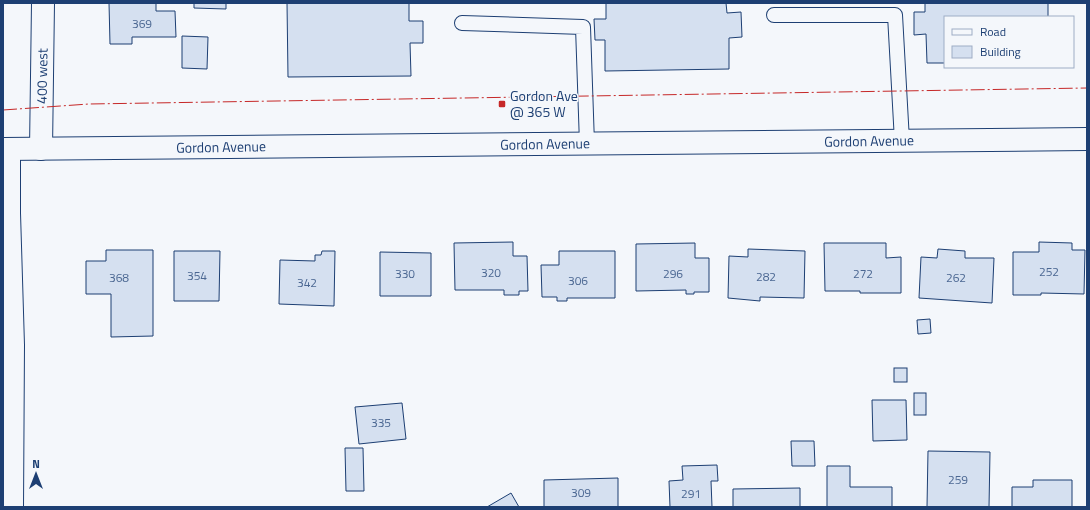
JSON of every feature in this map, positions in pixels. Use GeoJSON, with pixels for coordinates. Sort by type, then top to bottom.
{"type":"FeatureCollection","features":[{"type":"Feature","properties":{"kind":"main road","name":"400 west"},"geometry":{"type":"LineString","coordinates":[[41,149],[43,3]]}},
{"type":"Feature","properties":{"kind":"main road","name":"Gordon Avenue"},"geometry":{"type":"LineString","coordinates":[[6,149],[1087,139]]}},
{"type":"Feature","properties":{"kind":"main road"},"geometry":{"type":"LineString","coordinates":[[6,149],[13,345],[12,507]]}},
{"type":"Feature","properties":{"kind":"lane"},"geometry":{"type":"LineString","coordinates":[[774,15],[896,15],[902,140]]}},
{"type":"Feature","properties":{"kind":"lane"},"geometry":{"type":"LineString","coordinates":[[462,23],[583,27],[587,144]]}},
{"type":"Feature","properties":{"kind":"building"},"geometry":{"type":"Polygon","coordinates":[[[109,3],[156,3],[156,11],[175,11],[176,37],[132,37],[132,44],[110,44],[109,3]]]}},
{"type":"Feature","properties":{"kind":"building"},"geometry":{"type":"Polygon","coordinates":[[[194,3],[226,3],[226,9],[194,8],[194,3]]]}},
{"type":"Feature","properties":{"kind":"building"},"geometry":{"type":"Polygon","coordinates":[[[287,3],[409,3],[409,21],[423,21],[423,43],[410,43],[411,76],[288,77],[287,3]]]}},
{"type":"Feature","properties":{"kind":"building"},"geometry":{"type":"Polygon","coordinates":[[[606,3],[726,3],[727,13],[741,12],[742,37],[729,38],[729,69],[605,71],[605,40],[595,40],[594,19],[606,19],[606,3]]]}},
{"type":"Feature","properties":{"kind":"building"},"geometry":{"type":"Polygon","coordinates":[[[925,3],[1048,3],[1048,16],[944,16],[944,63],[927,63],[926,34],[914,35],[914,12],[925,12],[925,3]]]}},
{"type":"Feature","properties":{"kind":"building"},"geometry":{"type":"Polygon","coordinates":[[[182,36],[208,37],[207,69],[182,68],[182,36]]]}},
{"type":"Feature","properties":{"kind":"building"},"geometry":{"type":"Polygon","coordinates":[[[513,242],[513,256],[527,256],[528,291],[519,291],[519,295],[504,295],[504,290],[455,290],[454,243],[513,242]]]}},
{"type":"Feature","properties":{"kind":"building"},"geometry":{"type":"Polygon","coordinates":[[[1039,242],[1072,243],[1072,250],[1085,250],[1084,294],[1041,293],[1041,295],[1013,295],[1013,252],[1039,252],[1039,242]]]}},
{"type":"Feature","properties":{"kind":"building"},"geometry":{"type":"Polygon","coordinates":[[[695,243],[695,258],[709,258],[709,292],[694,292],[694,294],[686,294],[686,290],[636,291],[636,244],[695,243]]]}},
{"type":"Feature","properties":{"kind":"building"},"geometry":{"type":"Polygon","coordinates":[[[824,243],[886,243],[886,258],[901,257],[901,293],[825,291],[824,243]]]}},
{"type":"Feature","properties":{"kind":"building"},"geometry":{"type":"Polygon","coordinates":[[[748,249],[805,251],[804,298],[760,297],[760,301],[728,298],[729,256],[748,257],[748,249]]]}},
{"type":"Feature","properties":{"kind":"building"},"geometry":{"type":"Polygon","coordinates":[[[938,249],[965,251],[965,258],[994,258],[992,303],[919,298],[921,257],[937,258],[938,249]]]}},
{"type":"Feature","properties":{"kind":"building"},"geometry":{"type":"Polygon","coordinates":[[[106,250],[153,250],[153,336],[111,337],[111,294],[86,294],[86,261],[106,261],[106,250]]]}},
{"type":"Feature","properties":{"kind":"building"},"geometry":{"type":"Polygon","coordinates":[[[174,251],[220,251],[219,301],[174,301],[174,251]]]}},
{"type":"Feature","properties":{"kind":"building"},"geometry":{"type":"Polygon","coordinates":[[[322,251],[335,251],[334,306],[279,304],[280,260],[315,261],[315,255],[321,255],[322,251]]]}},
{"type":"Feature","properties":{"kind":"building"},"geometry":{"type":"Polygon","coordinates":[[[559,251],[615,251],[615,298],[567,298],[567,301],[557,301],[557,297],[542,297],[541,265],[559,265],[559,251]]]}},
{"type":"Feature","properties":{"kind":"building"},"geometry":{"type":"Polygon","coordinates":[[[380,252],[431,253],[431,296],[380,296],[380,252]]]}},
{"type":"Feature","properties":{"kind":"building"},"geometry":{"type":"Polygon","coordinates":[[[930,319],[931,333],[918,334],[917,320],[930,319]]]}},
{"type":"Feature","properties":{"kind":"building"},"geometry":{"type":"Polygon","coordinates":[[[894,368],[907,368],[907,382],[894,382],[894,368]]]}},
{"type":"Feature","properties":{"kind":"building"},"geometry":{"type":"Polygon","coordinates":[[[914,393],[926,393],[926,415],[914,415],[914,393]]]}},
{"type":"Feature","properties":{"kind":"building"},"geometry":{"type":"Polygon","coordinates":[[[872,400],[906,400],[907,440],[873,441],[872,400]]]}},
{"type":"Feature","properties":{"kind":"building"},"geometry":{"type":"Polygon","coordinates":[[[402,403],[406,439],[359,444],[355,407],[402,403]]]}},
{"type":"Feature","properties":{"kind":"building"},"geometry":{"type":"Polygon","coordinates":[[[791,441],[814,441],[815,466],[792,466],[791,441]]]}},
{"type":"Feature","properties":{"kind":"building"},"geometry":{"type":"Polygon","coordinates":[[[345,448],[363,448],[364,491],[346,491],[345,448]]]}},
{"type":"Feature","properties":{"kind":"building"},"geometry":{"type":"Polygon","coordinates":[[[928,451],[990,452],[989,507],[927,507],[928,451]]]}},
{"type":"Feature","properties":{"kind":"building"},"geometry":{"type":"Polygon","coordinates":[[[717,465],[718,481],[711,481],[712,507],[670,507],[669,481],[683,480],[682,466],[717,465]]]}},
{"type":"Feature","properties":{"kind":"building"},"geometry":{"type":"Polygon","coordinates":[[[827,466],[850,466],[850,487],[892,487],[892,507],[827,507],[827,466]]]}},
{"type":"Feature","properties":{"kind":"building"},"geometry":{"type":"Polygon","coordinates":[[[618,478],[618,507],[544,507],[544,480],[618,478]]]}},
{"type":"Feature","properties":{"kind":"building"},"geometry":{"type":"Polygon","coordinates":[[[1033,480],[1072,480],[1072,507],[1012,507],[1012,487],[1033,487],[1033,480]]]}},
{"type":"Feature","properties":{"kind":"building"},"geometry":{"type":"Polygon","coordinates":[[[800,488],[800,507],[733,507],[733,489],[800,488]]]}},
{"type":"Feature","properties":{"kind":"building"},"geometry":{"type":"Polygon","coordinates":[[[511,493],[519,507],[487,507],[511,493]]]}},
{"type":"Feature","properties":{"kind":"power"},"geometry":{"type":"LineString","coordinates":[[3,110],[89,104],[1087,88]]}},
{"type":"Feature","properties":{"kind":"place","name":"Gordon Ave @ 365 W"},"geometry":{"type":"Point","coordinates":[502,104]}}]}
